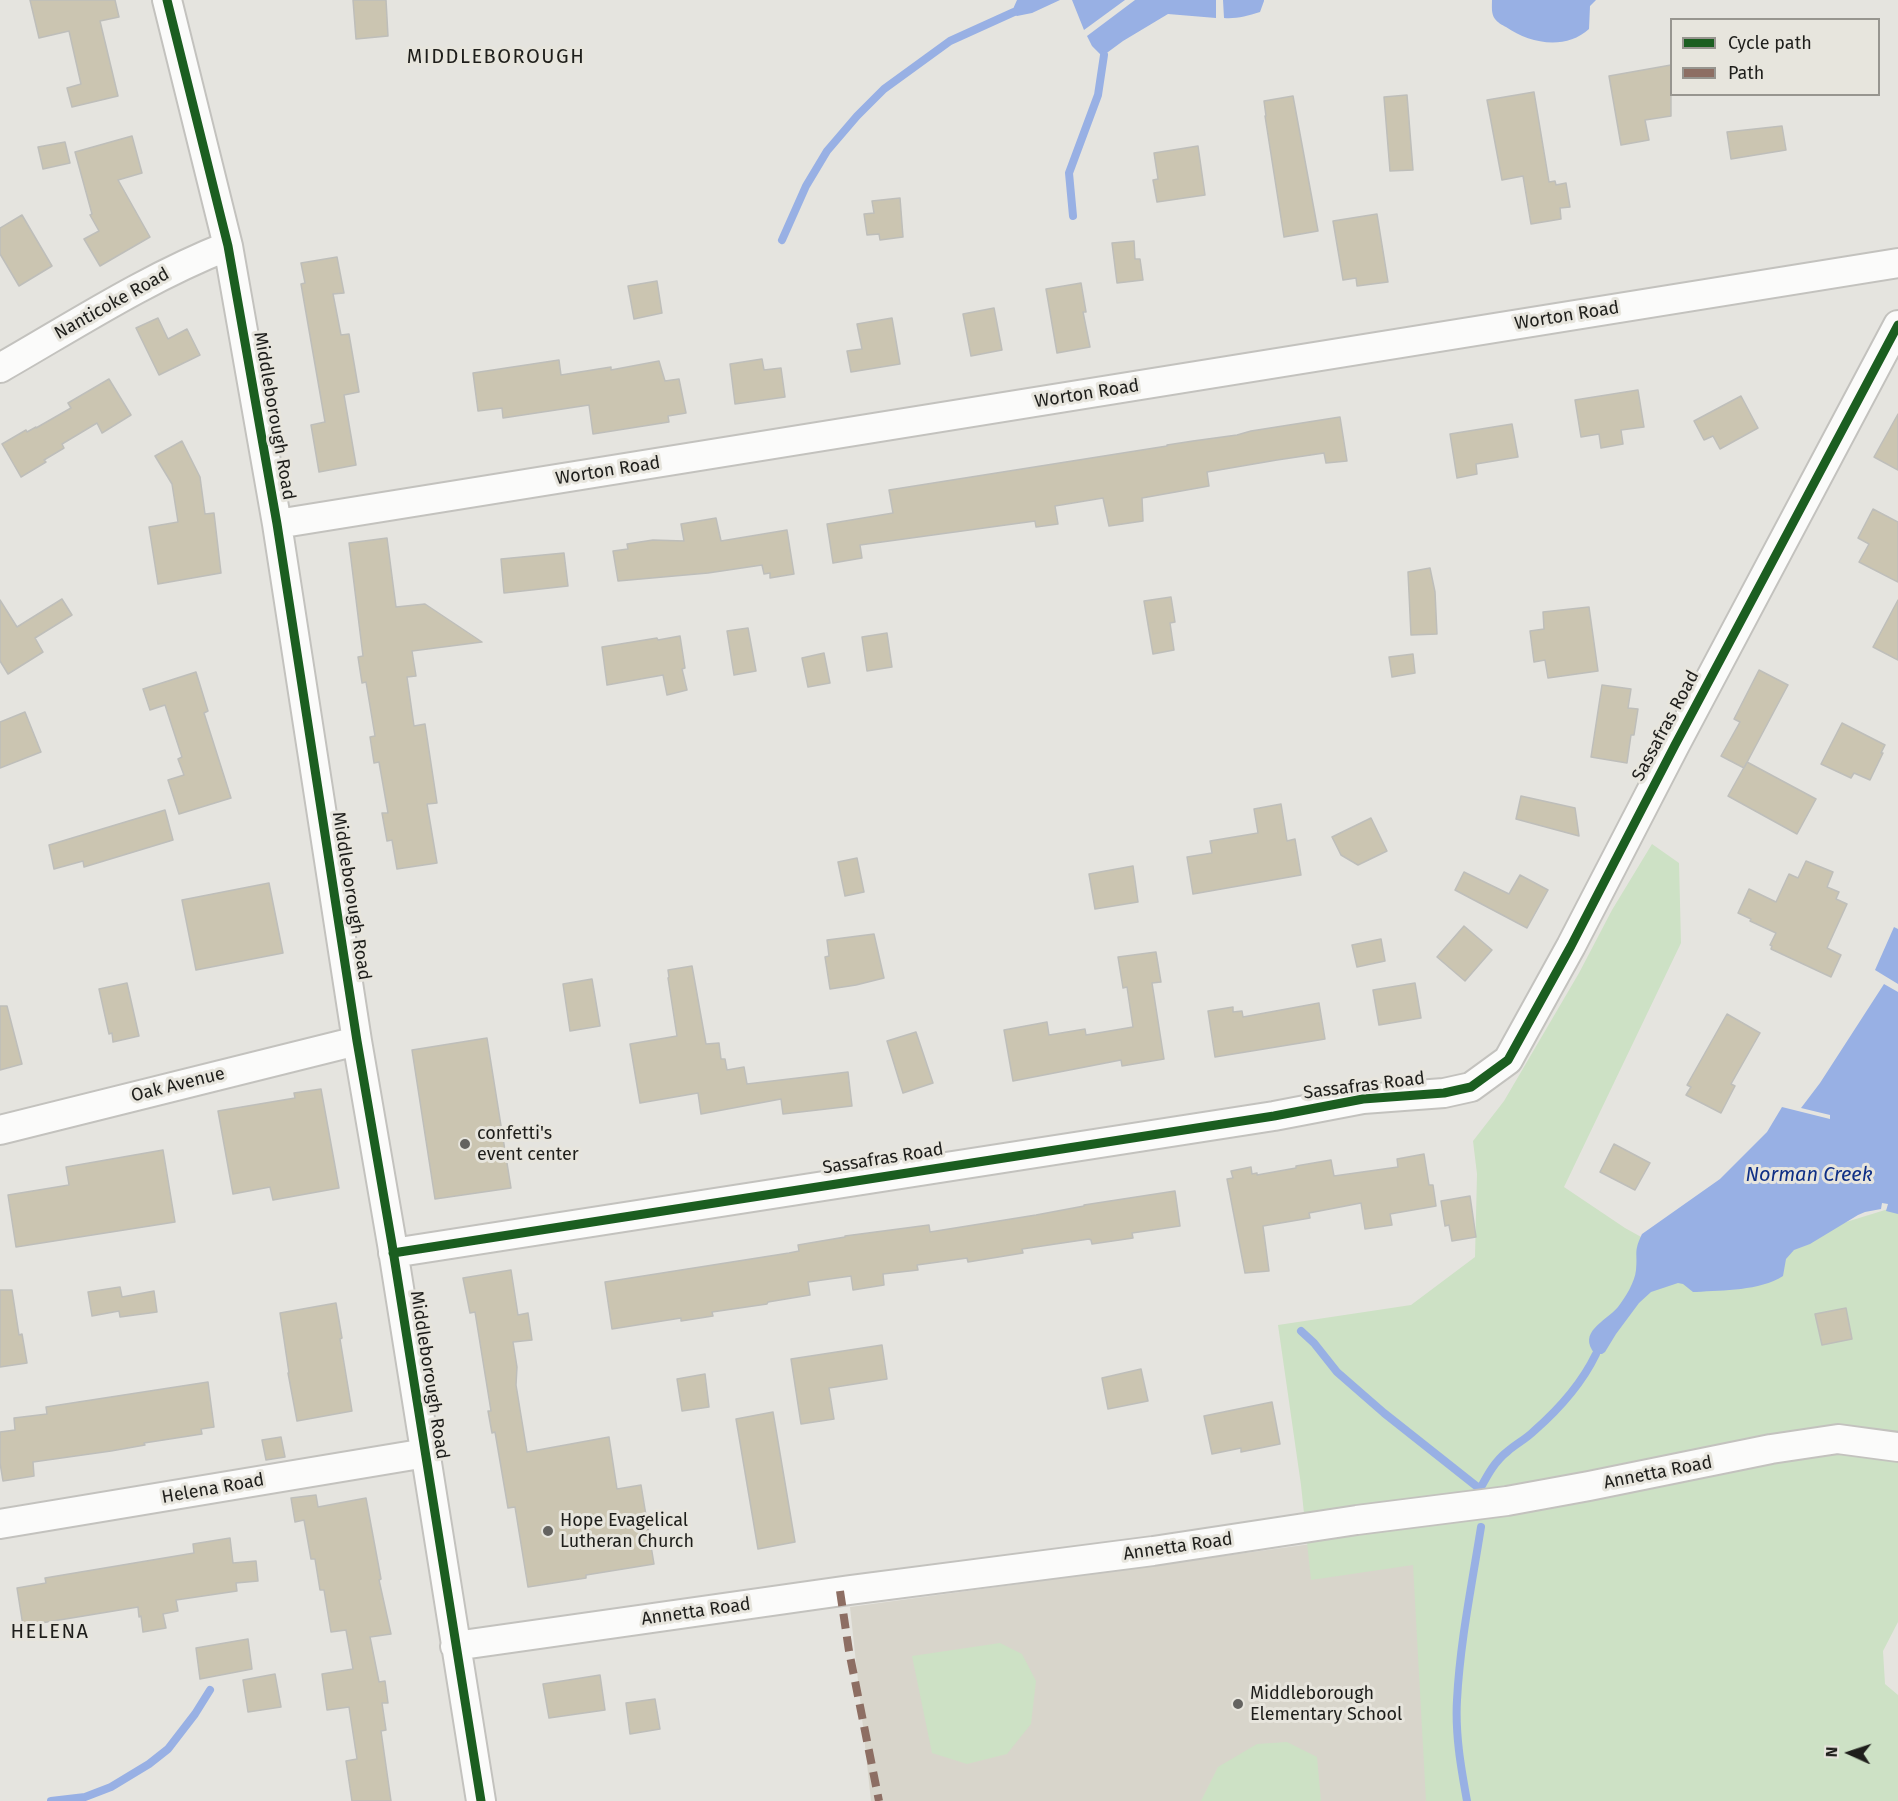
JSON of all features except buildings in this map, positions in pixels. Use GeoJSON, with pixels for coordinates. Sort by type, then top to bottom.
{"type":"FeatureCollection","features":[{"type":"Feature","properties":{"kind":"street","name":"Middleborough Road"},"geometry":{"type":"LineString","coordinates":[[167,0],[228,246],[277,524],[357,1041],[481,1801]]}},
{"type":"Feature","properties":{"kind":"street","name":"Nanticoke Road"},"geometry":{"type":"LineString","coordinates":[[0,368],[152,279],[228,246]]}},
{"type":"Feature","properties":{"kind":"street","name":"Worton Road"},"geometry":{"type":"LineString","coordinates":[[277,524],[1898,263]]}},
{"type":"Feature","properties":{"kind":"street","name":"Sassafras Road"},"geometry":{"type":"LineString","coordinates":[[393,1253],[1274,1116],[1363,1099],[1444,1093],[1471,1087],[1508,1060],[1571,946],[1669,755],[1898,325]]}},
{"type":"Feature","properties":{"kind":"street","name":"Oak Avenue"},"geometry":{"type":"LineString","coordinates":[[0,1130],[357,1041]]}},
{"type":"Feature","properties":{"kind":"street","name":"Annetta Road"},"geometry":{"type":"LineString","coordinates":[[455,1646],[1507,1501],[1771,1449],[1838,1439],[1898,1447]]}},
{"type":"Feature","properties":{"kind":"street","name":"Helena Road"},"geometry":{"type":"LineString","coordinates":[[0,1524],[426,1453]]}},
{"type":"Feature","properties":{"kind":"shaded area","name":"Middleborough Elementary School"},"geometry":{"type":"Polygon","coordinates":[[[1465,1523],[1627,1801],[871,1801],[850,1607],[1465,1523]]]}},
{"type":"Feature","properties":{"kind":"green space"},"geometry":{"type":"Polygon","coordinates":[[[1652,844],[1679,863],[1681,943],[1564,1187],[1625,1228],[1697,1268],[1898,1206],[1898,1622],[1883,1651],[1885,1684],[1898,1695],[1898,1801],[1426,1801],[1413,1565],[1311,1580],[1301,1485],[1278,1325],[1411,1305],[1475,1257],[1477,1174],[1473,1141],[1504,1101],[1652,844]]]}},
{"type":"Feature","properties":{"kind":"green space"},"geometry":{"type":"Polygon","coordinates":[[[1000,1643],[1022,1654],[1036,1681],[1031,1724],[1007,1754],[967,1764],[932,1753],[912,1656],[1000,1643]]]}},
{"type":"Feature","properties":{"kind":"green space"},"geometry":{"type":"Polygon","coordinates":[[[1287,1742],[1317,1757],[1321,1801],[1201,1801],[1218,1767],[1257,1744],[1287,1742]]]}},
{"type":"Feature","properties":{"kind":"water"},"geometry":{"type":"Polygon","coordinates":[[[1017,0],[1060,0],[1032,13],[1017,16],[1013,9],[1017,0]]]}},
{"type":"Feature","properties":{"kind":"water"},"geometry":{"type":"Polygon","coordinates":[[[1072,0],[1125,0],[1084,30],[1072,0]]]}},
{"type":"Feature","properties":{"kind":"water"},"geometry":{"type":"Polygon","coordinates":[[[1135,0],[1216,0],[1216,18],[1168,14],[1101,55],[1092,46],[1087,36],[1135,0]]]}},
{"type":"Feature","properties":{"kind":"water"},"geometry":{"type":"Polygon","coordinates":[[[1223,0],[1264,1],[1260,12],[1242,17],[1224,18],[1223,0]]]}},
{"type":"Feature","properties":{"kind":"water"},"geometry":{"type":"Polygon","coordinates":[[[1492,0],[1596,0],[1590,6],[1589,29],[1570,40],[1548,42],[1537,41],[1516,33],[1498,22],[1493,15],[1492,0]]]}},
{"type":"Feature","properties":{"kind":"water"},"geometry":{"type":"Polygon","coordinates":[[[1894,927],[1898,929],[1898,984],[1875,970],[1894,927]]]}},
{"type":"Feature","properties":{"kind":"water","name":"Norman Creek"},"geometry":{"type":"Polygon","coordinates":[[[1884,984],[1898,992],[1898,1214],[1886,1211],[1888,1204],[1882,1203],[1881,1209],[1858,1215],[1810,1244],[1794,1250],[1786,1259],[1783,1276],[1763,1285],[1693,1292],[1678,1283],[1651,1292],[1639,1303],[1605,1352],[1595,1354],[1590,1346],[1591,1333],[1618,1307],[1629,1290],[1634,1280],[1637,1249],[1642,1234],[1720,1179],[1767,1132],[1782,1107],[1830,1119],[1830,1115],[1801,1108],[1820,1083],[1884,984]]]}},
{"type":"Feature","properties":{"kind":"waterway"},"geometry":{"type":"LineString","coordinates":[[782,240],[806,186],[827,151],[884,89],[950,41],[1014,12]]}},
{"type":"Feature","properties":{"kind":"waterway"},"geometry":{"type":"LineString","coordinates":[[1073,216],[1069,173],[1098,95],[1104,55]]}},
{"type":"Feature","properties":{"kind":"waterway"},"geometry":{"type":"LineString","coordinates":[[1301,1331],[1314,1343],[1337,1372],[1384,1413],[1480,1489],[1499,1459],[1531,1434],[1569,1396],[1596,1354]]}},
{"type":"Feature","properties":{"kind":"waterway"},"geometry":{"type":"LineString","coordinates":[[1467,1801],[1458,1738],[1457,1700],[1464,1635],[1481,1527]]}},
{"type":"Feature","properties":{"kind":"waterway"},"geometry":{"type":"LineString","coordinates":[[51,1801],[85,1797],[111,1787],[149,1764],[168,1749],[210,1690]]}},
{"type":"Feature","properties":{"kind":"marked path"},"geometry":{"type":"LineString","coordinates":[[840,1591],[849,1651],[879,1801]]}},
{"type":"Feature","properties":{"kind":"cycle path"},"geometry":{"type":"LineString","coordinates":[[167,0],[228,246],[277,524],[357,1041],[392,1244],[481,1801]]}},
{"type":"Feature","properties":{"kind":"cycle path"},"geometry":{"type":"LineString","coordinates":[[393,1253],[1274,1116],[1363,1099],[1444,1093],[1471,1087],[1508,1060],[1571,946],[1898,325]]}},
{"type":"Feature","properties":{"kind":"place","name":"confetti's event center"},"geometry":{"type":"Point","coordinates":[465,1144]}},
{"type":"Feature","properties":{"kind":"place","name":"Hope Evagelical Lutheran Church"},"geometry":{"type":"Point","coordinates":[548,1531]}},
{"type":"Feature","properties":{"kind":"place","name":"Middleborough Elementary School"},"geometry":{"type":"Point","coordinates":[1238,1704]}},
{"type":"Feature","properties":{"kind":"district","name":"MIDDLEBOROUGH"},"geometry":{"type":"Point","coordinates":[496,57]}},
{"type":"Feature","properties":{"kind":"district","name":"HELENA"},"geometry":{"type":"Point","coordinates":[50,1632]}}]}
